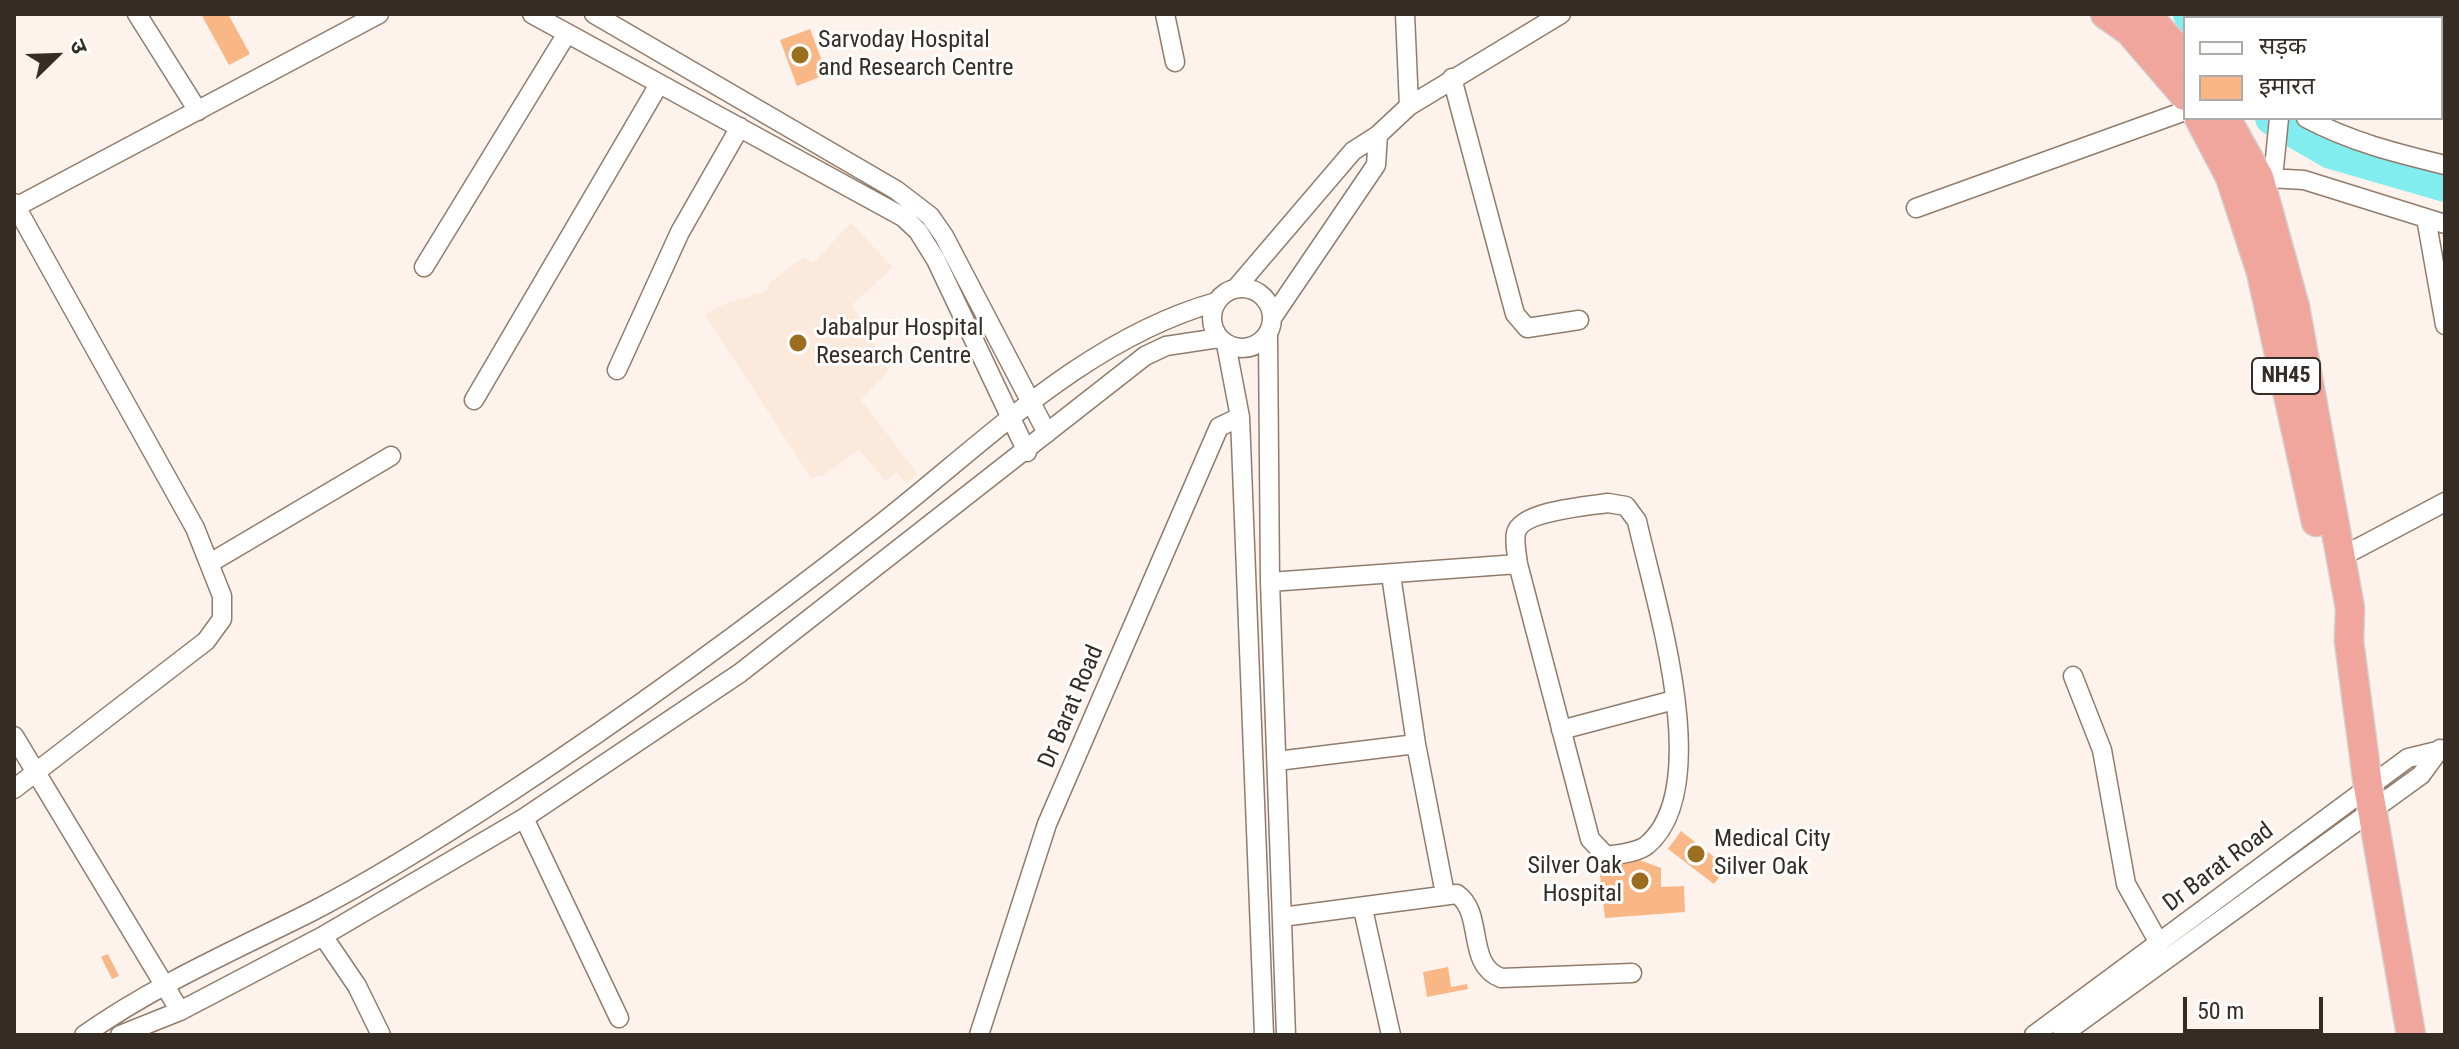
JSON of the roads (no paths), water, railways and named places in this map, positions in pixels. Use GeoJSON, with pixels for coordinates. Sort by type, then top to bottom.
{"type":"FeatureCollection","features":[{"type":"Feature","properties":{"kind":"highway"},"geometry":{"type":"LineString","coordinates":[[2105,14],[2129,31],[2183,94]]}},
{"type":"Feature","properties":{"kind":"highway"},"geometry":{"type":"LineString","coordinates":[[2146,14],[2183,55]]}},
{"type":"Feature","properties":{"kind":"highway","name":"NH45"},"geometry":{"type":"LineString","coordinates":[[2200,120],[2230,177],[2261,272],[2335,615],[2349,641]]}},
{"type":"Feature","properties":{"kind":"highway","name":"NH45"},"geometry":{"type":"LineString","coordinates":[[2227,120],[2266,177],[2295,307],[2350,608],[2349,641],[2370,798],[2411,1035]]}},
{"type":"Feature","properties":{"kind":"street"},"geometry":{"type":"LineString","coordinates":[[137,14],[198,111]]}},
{"type":"Feature","properties":{"kind":"street"},"geometry":{"type":"LineString","coordinates":[[14,789],[206,641],[222,619],[222,596],[195,528],[15,206],[379,14]]}},
{"type":"Feature","properties":{"kind":"street"},"geometry":{"type":"LineString","coordinates":[[532,14],[658,86],[740,127],[903,217],[918,231],[936,260],[1027,452]]}},
{"type":"Feature","properties":{"kind":"street"},"geometry":{"type":"LineString","coordinates":[[594,14],[896,190],[930,216],[944,236],[1047,433]]}},
{"type":"Feature","properties":{"kind":"street"},"geometry":{"type":"LineString","coordinates":[[1165,14],[1175,62]]}},
{"type":"Feature","properties":{"kind":"street"},"geometry":{"type":"LineString","coordinates":[[1405,14],[1409,106]]}},
{"type":"Feature","properties":{"kind":"street"},"geometry":{"type":"LineString","coordinates":[[84,1035],[162,984],[363,883],[507,794],[712,654],[1031,401],[1161,321],[1216,302],[1236,288],[1353,151],[1378,135],[1409,106],[1561,14]]}},
{"type":"Feature","properties":{"kind":"street"},"geometry":{"type":"LineString","coordinates":[[424,267],[566,35]]}},
{"type":"Feature","properties":{"kind":"street"},"geometry":{"type":"LineString","coordinates":[[1452,78],[1515,314],[1527,328],[1579,320]]}},
{"type":"Feature","properties":{"kind":"street"},"geometry":{"type":"LineString","coordinates":[[474,400],[658,86]]}},
{"type":"Feature","properties":{"kind":"street"},"geometry":{"type":"LineString","coordinates":[[1916,208],[2183,112]]}},
{"type":"Feature","properties":{"kind":"street"},"geometry":{"type":"LineString","coordinates":[[2266,177],[2279,120]]}},
{"type":"Feature","properties":{"kind":"street"},"geometry":{"type":"LineString","coordinates":[[2310,120],[2336,134],[2375,148],[2445,165]]}},
{"type":"Feature","properties":{"kind":"street"},"geometry":{"type":"LineString","coordinates":[[617,370],[680,232],[740,127]]}},
{"type":"Feature","properties":{"kind":"street"},"geometry":{"type":"LineString","coordinates":[[120,1035],[180,1011],[323,936],[524,818],[740,673],[1027,452],[1145,356],[1166,346],[1223,341],[1245,349],[1270,326],[1376,165],[1378,135]]}},
{"type":"Feature","properties":{"kind":"street"},"geometry":{"type":"LineString","coordinates":[[2230,177],[2304,180],[2445,224]]}},
{"type":"Feature","properties":{"kind":"street"},"geometry":{"type":"LineString","coordinates":[[2426,218],[2445,325]]}},
{"type":"Feature","properties":{"kind":"street"},"geometry":{"type":"LineString","coordinates":[[1236,288],[1261,295],[1270,326],[1270,582],[1286,1035]]}},
{"type":"Feature","properties":{"kind":"street"},"geometry":{"type":"LineString","coordinates":[[1216,302],[1212,320],[1223,341],[1240,417],[1264,1035]]}},
{"type":"Feature","properties":{"kind":"street","name":"Dr Barat Road"},"geometry":{"type":"LineString","coordinates":[[979,1035],[1047,824],[1219,427],[1240,417]]}},
{"type":"Feature","properties":{"kind":"street"},"geometry":{"type":"LineString","coordinates":[[210,563],[391,456]]}},
{"type":"Feature","properties":{"kind":"street"},"geometry":{"type":"LineString","coordinates":[[2341,557],[2445,502]]}},
{"type":"Feature","properties":{"kind":"street"},"geometry":{"type":"LineString","coordinates":[[1608,503],[1626,506],[1637,521],[1682,751],[1678,790],[1663,827],[1645,847],[1606,856],[1590,839],[1518,564],[1516,533],[1521,523],[1535,516],[1608,503]]}},
{"type":"Feature","properties":{"kind":"street"},"geometry":{"type":"LineString","coordinates":[[1270,582],[1518,564]]}},
{"type":"Feature","properties":{"kind":"street"},"geometry":{"type":"LineString","coordinates":[[1391,575],[1416,744],[1445,894]]}},
{"type":"Feature","properties":{"kind":"street"},"geometry":{"type":"LineString","coordinates":[[2073,676],[2102,750],[2126,884],[2159,943]]}},
{"type":"Feature","properties":{"kind":"street"},"geometry":{"type":"LineString","coordinates":[[1561,730],[1674,700]]}},
{"type":"Feature","properties":{"kind":"street"},"geometry":{"type":"LineString","coordinates":[[14,736],[180,1011]]}},
{"type":"Feature","properties":{"kind":"street"},"geometry":{"type":"LineString","coordinates":[[1277,761],[1416,744]]}},
{"type":"Feature","properties":{"kind":"street","name":"Dr Barat Road"},"geometry":{"type":"LineString","coordinates":[[2062,1035],[2370,798],[2408,758],[2441,748]]}},
{"type":"Feature","properties":{"kind":"street","name":"Dr Barat Road"},"geometry":{"type":"LineString","coordinates":[[2034,1035],[2159,943],[2370,798]]}},
{"type":"Feature","properties":{"kind":"street"},"geometry":{"type":"LineString","coordinates":[[524,818],[619,1018]]}},
{"type":"Feature","properties":{"kind":"street"},"geometry":{"type":"LineString","coordinates":[[1282,917],[1363,909],[1457,894],[1464,899],[1482,966],[1489,974],[1501,978],[1632,973]]}},
{"type":"Feature","properties":{"kind":"street"},"geometry":{"type":"LineString","coordinates":[[1363,909],[1391,1035]]}},
{"type":"Feature","properties":{"kind":"street"},"geometry":{"type":"LineString","coordinates":[[323,936],[357,986],[381,1035]]}},
{"type":"Feature","properties":{"kind":"waterway"},"geometry":{"type":"LineString","coordinates":[[2275,120],[2331,152],[2445,185]]}},
{"type":"Feature","properties":{"kind":"place","name":"Sarvoday Hospital and Research Centre"},"geometry":{"type":"Point","coordinates":[800,55]}},
{"type":"Feature","properties":{"kind":"place","name":"Jabalpur Hospital Research Centre"},"geometry":{"type":"Point","coordinates":[798,343]}},
{"type":"Feature","properties":{"kind":"place","name":"Medical City Silver Oak"},"geometry":{"type":"Point","coordinates":[1696,854]}},
{"type":"Feature","properties":{"kind":"place","name":"Silver Oak Hospital"},"geometry":{"type":"Point","coordinates":[1640,881]}}]}
